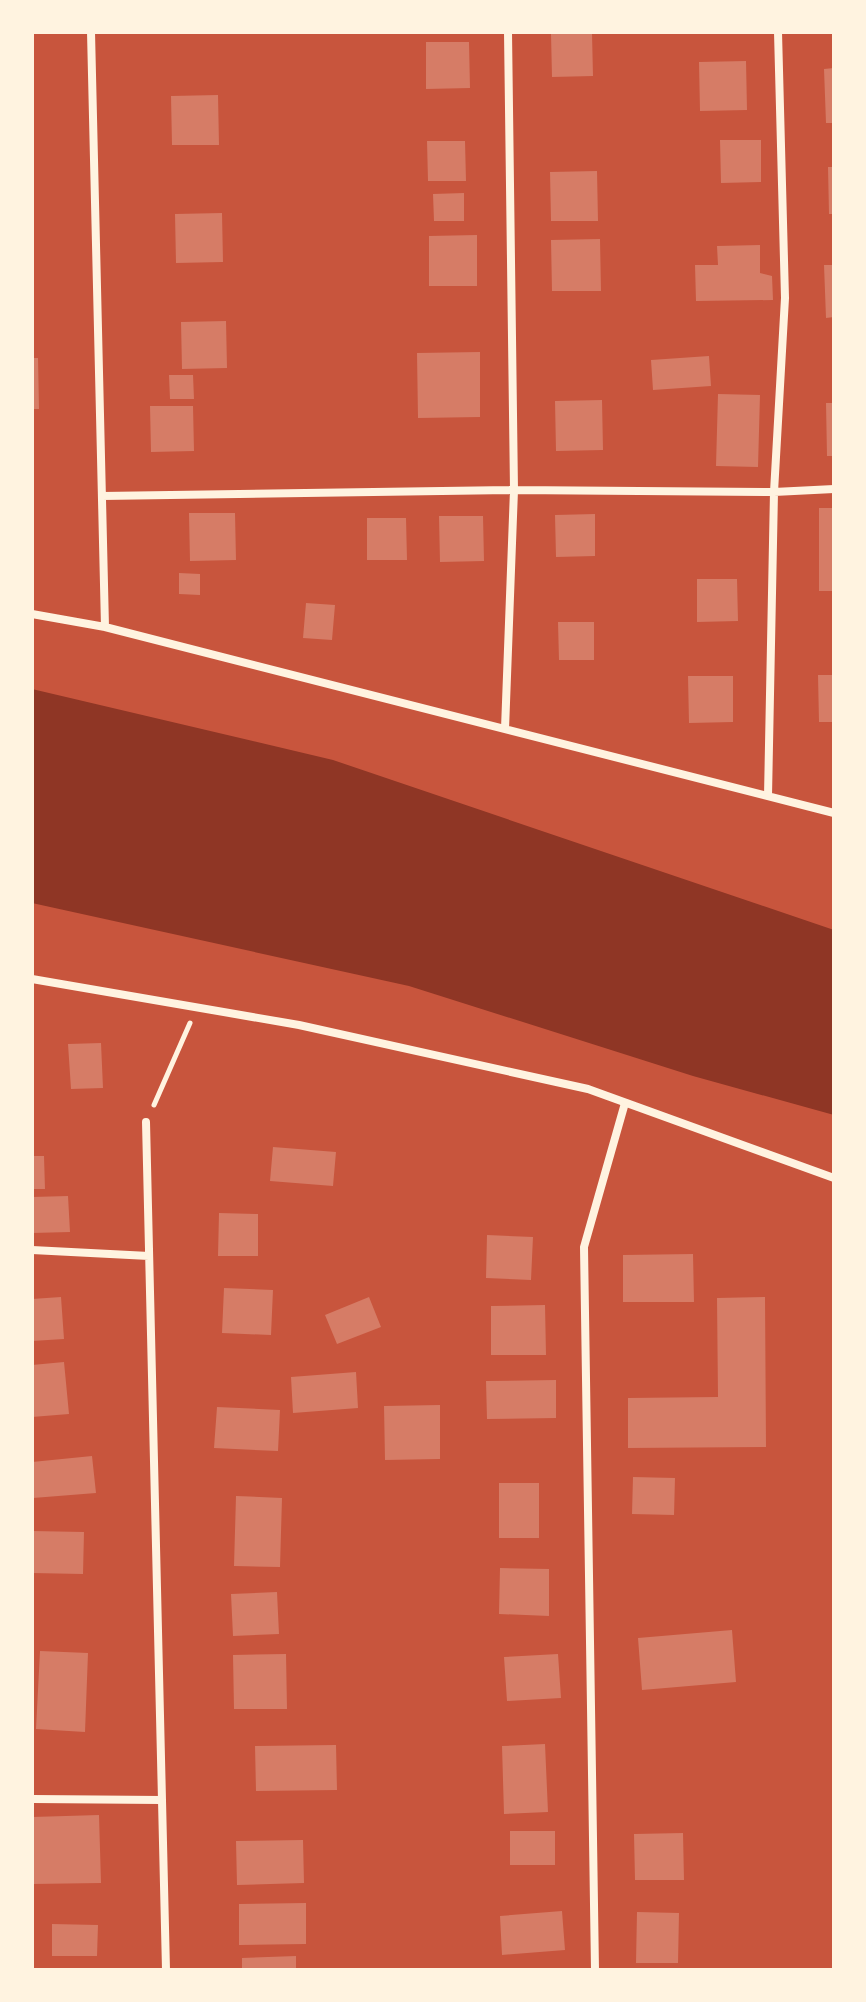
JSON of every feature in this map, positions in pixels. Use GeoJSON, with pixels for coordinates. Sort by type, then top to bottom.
{"type":"FeatureCollection","features":[{"type":"Feature","properties":{"kind":"street"},"geometry":{"type":"LineString","coordinates":[[91,32],[105,627]]}},
{"type":"Feature","properties":{"kind":"street"},"geometry":{"type":"LineString","coordinates":[[505,729],[514,490],[508,32]]}},
{"type":"Feature","properties":{"kind":"street"},"geometry":{"type":"LineString","coordinates":[[768,796],[774,492],[785,298],[778,32]]}},
{"type":"Feature","properties":{"kind":"street"},"geometry":{"type":"LineString","coordinates":[[102,496],[514,490],[774,492],[834,489]]}},
{"type":"Feature","properties":{"kind":"street"},"geometry":{"type":"LineString","coordinates":[[32,614],[105,627],[834,813]]}},
{"type":"Feature","properties":{"kind":"street"},"geometry":{"type":"LineString","coordinates":[[32,979],[299,1025],[588,1089],[834,1178]]}},
{"type":"Feature","properties":{"kind":"street"},"geometry":{"type":"LineString","coordinates":[[595,1970],[584,1247],[625,1103]]}},
{"type":"Feature","properties":{"kind":"street"},"geometry":{"type":"LineString","coordinates":[[146,1122],[166,1970]]}},
{"type":"Feature","properties":{"kind":"street"},"geometry":{"type":"LineString","coordinates":[[32,1250],[149,1256]]}},
{"type":"Feature","properties":{"kind":"street"},"geometry":{"type":"LineString","coordinates":[[32,1799],[162,1800]]}},
{"type":"Feature","properties":{"kind":"path"},"geometry":{"type":"LineString","coordinates":[[162,1088],[197,1007]]}},
{"type":"Feature","properties":{"kind":"shaded area"},"geometry":{"type":"Polygon","coordinates":[[[32,689],[333,760],[834,930],[834,1115],[693,1076],[409,986],[32,903],[32,689]]]}},
{"type":"Feature","properties":{"kind":"building"},"geometry":{"type":"Polygon","coordinates":[[[592,33],[593,76],[552,77],[551,34],[592,33]]]}},
{"type":"Feature","properties":{"kind":"building"},"geometry":{"type":"Polygon","coordinates":[[[426,42],[469,42],[470,88],[426,89],[426,42]]]}},
{"type":"Feature","properties":{"kind":"building"},"geometry":{"type":"Polygon","coordinates":[[[746,61],[747,110],[700,111],[699,62],[746,61]]]}},
{"type":"Feature","properties":{"kind":"building"},"geometry":{"type":"Polygon","coordinates":[[[834,68],[834,123],[826,123],[824,69],[834,68]]]}},
{"type":"Feature","properties":{"kind":"building"},"geometry":{"type":"Polygon","coordinates":[[[218,95],[219,145],[172,145],[171,96],[218,95]]]}},
{"type":"Feature","properties":{"kind":"building"},"geometry":{"type":"Polygon","coordinates":[[[720,140],[761,140],[761,182],[721,183],[720,140]]]}},
{"type":"Feature","properties":{"kind":"building"},"geometry":{"type":"Polygon","coordinates":[[[427,141],[465,141],[466,181],[428,181],[427,141]]]}},
{"type":"Feature","properties":{"kind":"building"},"geometry":{"type":"Polygon","coordinates":[[[828,167],[834,167],[834,214],[829,214],[828,167]]]}},
{"type":"Feature","properties":{"kind":"building"},"geometry":{"type":"Polygon","coordinates":[[[597,171],[598,221],[551,221],[550,172],[597,171]]]}},
{"type":"Feature","properties":{"kind":"building"},"geometry":{"type":"Polygon","coordinates":[[[464,193],[464,221],[434,221],[433,194],[464,193]]]}},
{"type":"Feature","properties":{"kind":"building"},"geometry":{"type":"Polygon","coordinates":[[[222,213],[223,262],[176,263],[175,214],[222,213]]]}},
{"type":"Feature","properties":{"kind":"building"},"geometry":{"type":"Polygon","coordinates":[[[477,235],[477,286],[429,286],[429,236],[477,235]]]}},
{"type":"Feature","properties":{"kind":"building"},"geometry":{"type":"Polygon","coordinates":[[[600,239],[601,291],[552,291],[551,240],[600,239]]]}},
{"type":"Feature","properties":{"kind":"building"},"geometry":{"type":"Polygon","coordinates":[[[760,245],[760,273],[772,276],[773,300],[696,301],[695,265],[718,265],[717,246],[760,245]]]}},
{"type":"Feature","properties":{"kind":"building"},"geometry":{"type":"Polygon","coordinates":[[[824,265],[834,265],[834,317],[826,318],[824,265]]]}},
{"type":"Feature","properties":{"kind":"building"},"geometry":{"type":"Polygon","coordinates":[[[226,321],[227,368],[182,369],[181,322],[226,321]]]}},
{"type":"Feature","properties":{"kind":"building"},"geometry":{"type":"Polygon","coordinates":[[[480,352],[480,417],[418,418],[417,353],[480,352]]]}},
{"type":"Feature","properties":{"kind":"building"},"geometry":{"type":"Polygon","coordinates":[[[709,356],[711,386],[653,390],[651,360],[709,356]]]}},
{"type":"Feature","properties":{"kind":"building"},"geometry":{"type":"Polygon","coordinates":[[[32,358],[38,358],[39,409],[32,409],[32,358]]]}},
{"type":"Feature","properties":{"kind":"building"},"geometry":{"type":"Polygon","coordinates":[[[169,375],[193,375],[194,399],[170,399],[169,375]]]}},
{"type":"Feature","properties":{"kind":"building"},"geometry":{"type":"Polygon","coordinates":[[[718,394],[760,395],[758,467],[716,466],[718,394]]]}},
{"type":"Feature","properties":{"kind":"building"},"geometry":{"type":"Polygon","coordinates":[[[602,400],[603,450],[556,451],[555,401],[602,400]]]}},
{"type":"Feature","properties":{"kind":"building"},"geometry":{"type":"Polygon","coordinates":[[[826,403],[834,403],[834,456],[827,456],[826,403]]]}},
{"type":"Feature","properties":{"kind":"building"},"geometry":{"type":"Polygon","coordinates":[[[150,406],[193,406],[194,451],[151,452],[150,406]]]}},
{"type":"Feature","properties":{"kind":"building"},"geometry":{"type":"Polygon","coordinates":[[[819,508],[834,508],[834,591],[819,591],[819,508]]]}},
{"type":"Feature","properties":{"kind":"building"},"geometry":{"type":"Polygon","coordinates":[[[189,513],[235,513],[236,560],[190,561],[189,513]]]}},
{"type":"Feature","properties":{"kind":"building"},"geometry":{"type":"Polygon","coordinates":[[[595,514],[595,556],[556,557],[555,515],[595,514]]]}},
{"type":"Feature","properties":{"kind":"building"},"geometry":{"type":"Polygon","coordinates":[[[439,516],[483,516],[484,561],[440,562],[439,516]]]}},
{"type":"Feature","properties":{"kind":"building"},"geometry":{"type":"Polygon","coordinates":[[[367,518],[406,518],[407,560],[367,560],[367,518]]]}},
{"type":"Feature","properties":{"kind":"building"},"geometry":{"type":"Polygon","coordinates":[[[179,573],[200,574],[200,595],[179,594],[179,573]]]}},
{"type":"Feature","properties":{"kind":"building"},"geometry":{"type":"Polygon","coordinates":[[[697,579],[737,579],[738,621],[697,622],[697,579]]]}},
{"type":"Feature","properties":{"kind":"building"},"geometry":{"type":"Polygon","coordinates":[[[306,603],[335,605],[332,640],[303,638],[306,603]]]}},
{"type":"Feature","properties":{"kind":"building"},"geometry":{"type":"Polygon","coordinates":[[[558,622],[594,622],[594,660],[559,660],[558,622]]]}},
{"type":"Feature","properties":{"kind":"building"},"geometry":{"type":"Polygon","coordinates":[[[818,675],[834,675],[834,722],[819,722],[818,675]]]}},
{"type":"Feature","properties":{"kind":"building"},"geometry":{"type":"Polygon","coordinates":[[[688,676],[733,676],[733,722],[689,723],[688,676]]]}},
{"type":"Feature","properties":{"kind":"building"},"geometry":{"type":"Polygon","coordinates":[[[101,1043],[103,1088],[71,1089],[68,1044],[101,1043]]]}},
{"type":"Feature","properties":{"kind":"building"},"geometry":{"type":"Polygon","coordinates":[[[273,1147],[336,1152],[333,1186],[270,1181],[273,1147]]]}},
{"type":"Feature","properties":{"kind":"building"},"geometry":{"type":"Polygon","coordinates":[[[32,1156],[44,1156],[45,1189],[32,1189],[32,1156]]]}},
{"type":"Feature","properties":{"kind":"building"},"geometry":{"type":"Polygon","coordinates":[[[68,1196],[70,1232],[32,1233],[32,1197],[68,1196]]]}},
{"type":"Feature","properties":{"kind":"building"},"geometry":{"type":"Polygon","coordinates":[[[219,1213],[258,1214],[258,1256],[218,1256],[219,1213]]]}},
{"type":"Feature","properties":{"kind":"building"},"geometry":{"type":"Polygon","coordinates":[[[487,1235],[533,1237],[531,1280],[486,1278],[487,1235]]]}},
{"type":"Feature","properties":{"kind":"building"},"geometry":{"type":"Polygon","coordinates":[[[693,1254],[694,1302],[623,1302],[623,1255],[693,1254]]]}},
{"type":"Feature","properties":{"kind":"building"},"geometry":{"type":"Polygon","coordinates":[[[224,1288],[273,1290],[271,1335],[222,1333],[224,1288]]]}},
{"type":"Feature","properties":{"kind":"building"},"geometry":{"type":"Polygon","coordinates":[[[61,1297],[64,1339],[32,1341],[32,1299],[61,1297]]]}},
{"type":"Feature","properties":{"kind":"building"},"geometry":{"type":"Polygon","coordinates":[[[369,1297],[381,1327],[337,1344],[325,1315],[369,1297]]]}},
{"type":"Feature","properties":{"kind":"building"},"geometry":{"type":"Polygon","coordinates":[[[765,1297],[766,1447],[628,1448],[628,1398],[718,1397],[717,1298],[765,1297]]]}},
{"type":"Feature","properties":{"kind":"building"},"geometry":{"type":"Polygon","coordinates":[[[545,1305],[546,1355],[491,1355],[491,1306],[545,1305]]]}},
{"type":"Feature","properties":{"kind":"building"},"geometry":{"type":"Polygon","coordinates":[[[64,1362],[69,1414],[32,1417],[32,1365],[64,1362]]]}},
{"type":"Feature","properties":{"kind":"building"},"geometry":{"type":"Polygon","coordinates":[[[356,1372],[358,1408],[293,1413],[291,1377],[356,1372]]]}},
{"type":"Feature","properties":{"kind":"building"},"geometry":{"type":"Polygon","coordinates":[[[556,1380],[556,1418],[487,1419],[486,1381],[556,1380]]]}},
{"type":"Feature","properties":{"kind":"building"},"geometry":{"type":"Polygon","coordinates":[[[440,1405],[440,1459],[385,1460],[384,1406],[440,1405]]]}},
{"type":"Feature","properties":{"kind":"building"},"geometry":{"type":"Polygon","coordinates":[[[217,1407],[280,1410],[278,1451],[214,1448],[217,1407]]]}},
{"type":"Feature","properties":{"kind":"building"},"geometry":{"type":"Polygon","coordinates":[[[92,1456],[96,1493],[33,1498],[32,1462],[92,1456]]]}},
{"type":"Feature","properties":{"kind":"building"},"geometry":{"type":"Polygon","coordinates":[[[633,1477],[675,1478],[674,1515],[632,1514],[633,1477]]]}},
{"type":"Feature","properties":{"kind":"building"},"geometry":{"type":"Polygon","coordinates":[[[499,1483],[539,1483],[539,1538],[499,1538],[499,1483]]]}},
{"type":"Feature","properties":{"kind":"building"},"geometry":{"type":"Polygon","coordinates":[[[236,1496],[282,1498],[280,1567],[234,1566],[236,1496]]]}},
{"type":"Feature","properties":{"kind":"building"},"geometry":{"type":"Polygon","coordinates":[[[32,1531],[84,1532],[83,1574],[32,1573],[32,1531]]]}},
{"type":"Feature","properties":{"kind":"building"},"geometry":{"type":"Polygon","coordinates":[[[500,1568],[549,1569],[549,1616],[499,1614],[500,1568]]]}},
{"type":"Feature","properties":{"kind":"building"},"geometry":{"type":"Polygon","coordinates":[[[277,1592],[279,1634],[233,1636],[231,1594],[277,1592]]]}},
{"type":"Feature","properties":{"kind":"building"},"geometry":{"type":"Polygon","coordinates":[[[732,1630],[736,1682],[642,1690],[638,1638],[732,1630]]]}},
{"type":"Feature","properties":{"kind":"building"},"geometry":{"type":"Polygon","coordinates":[[[40,1651],[88,1653],[85,1732],[36,1729],[40,1651]]]}},
{"type":"Feature","properties":{"kind":"building"},"geometry":{"type":"Polygon","coordinates":[[[286,1654],[287,1709],[234,1709],[233,1655],[286,1654]]]}},
{"type":"Feature","properties":{"kind":"building"},"geometry":{"type":"Polygon","coordinates":[[[558,1654],[561,1698],[507,1701],[504,1657],[558,1654]]]}},
{"type":"Feature","properties":{"kind":"building"},"geometry":{"type":"Polygon","coordinates":[[[545,1744],[548,1812],[504,1814],[502,1746],[545,1744]]]}},
{"type":"Feature","properties":{"kind":"building"},"geometry":{"type":"Polygon","coordinates":[[[336,1745],[337,1790],[256,1791],[255,1746],[336,1745]]]}},
{"type":"Feature","properties":{"kind":"building"},"geometry":{"type":"Polygon","coordinates":[[[99,1815],[101,1883],[32,1884],[32,1817],[99,1815]]]}},
{"type":"Feature","properties":{"kind":"building"},"geometry":{"type":"Polygon","coordinates":[[[510,1831],[555,1831],[555,1865],[510,1865],[510,1831]]]}},
{"type":"Feature","properties":{"kind":"building"},"geometry":{"type":"Polygon","coordinates":[[[683,1833],[684,1880],[635,1880],[634,1834],[683,1833]]]}},
{"type":"Feature","properties":{"kind":"building"},"geometry":{"type":"Polygon","coordinates":[[[303,1840],[304,1883],[237,1885],[236,1841],[303,1840]]]}},
{"type":"Feature","properties":{"kind":"building"},"geometry":{"type":"Polygon","coordinates":[[[306,1903],[306,1944],[239,1945],[239,1904],[306,1903]]]}},
{"type":"Feature","properties":{"kind":"building"},"geometry":{"type":"Polygon","coordinates":[[[562,1911],[565,1950],[502,1955],[500,1916],[562,1911]]]}},
{"type":"Feature","properties":{"kind":"building"},"geometry":{"type":"Polygon","coordinates":[[[637,1912],[679,1913],[678,1963],[636,1963],[637,1912]]]}},
{"type":"Feature","properties":{"kind":"building"},"geometry":{"type":"Polygon","coordinates":[[[52,1924],[98,1925],[97,1956],[52,1956],[52,1924]]]}},
{"type":"Feature","properties":{"kind":"building"},"geometry":{"type":"Polygon","coordinates":[[[296,1956],[296,1970],[242,1970],[242,1958],[296,1956]]]}}]}
